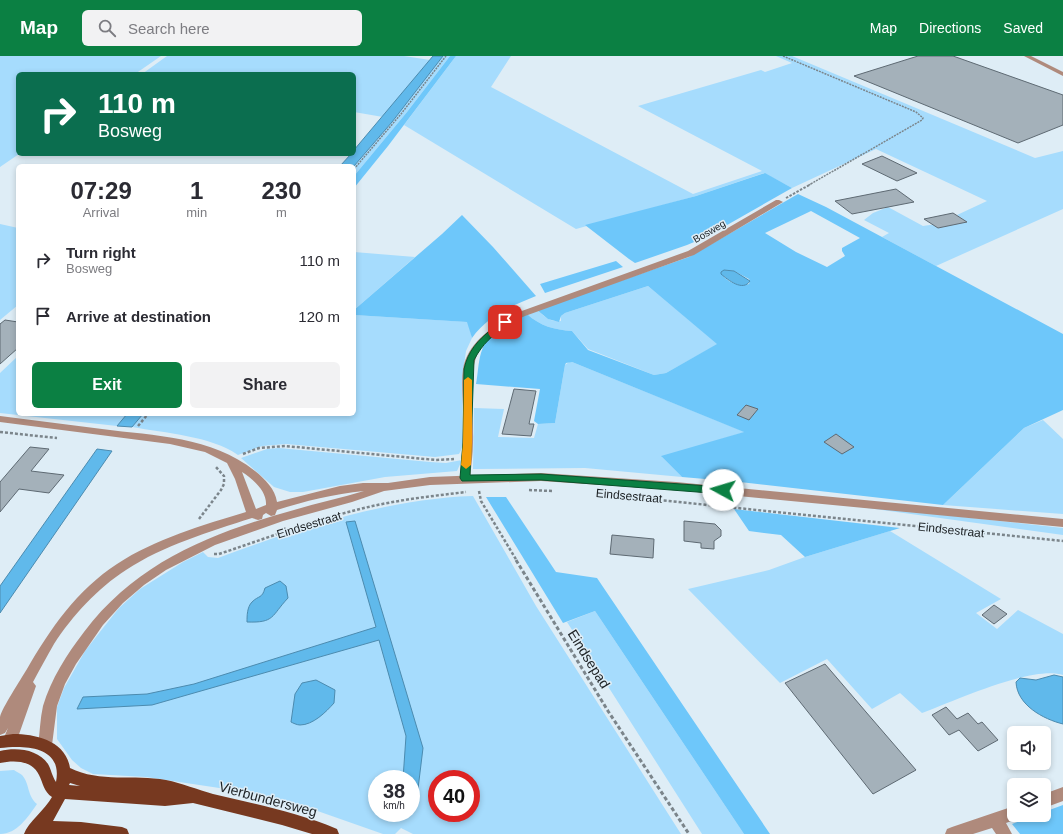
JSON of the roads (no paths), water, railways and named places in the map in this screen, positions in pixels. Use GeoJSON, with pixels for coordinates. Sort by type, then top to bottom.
{"type":"FeatureCollection","features":[{"type":"Feature","properties":{"kind":"main road"},"geometry":{"type":"LineString","coordinates":[[0,752],[5,741],[36,741],[51,749],[61,763],[63,772],[61,791],[50,814],[32,834]]}},
{"type":"Feature","properties":{"kind":"main road"},"geometry":{"type":"LineString","coordinates":[[0,757],[13,755],[30,758],[42,768],[49,786],[55,791],[61,791]]}},
{"type":"Feature","properties":{"kind":"main road","name":"Vierbundersweg"},"geometry":{"type":"LineString","coordinates":[[63,772],[71,777],[100,783],[167,787],[196,797],[286,818],[332,834]]}},
{"type":"Feature","properties":{"kind":"main road","name":"Vierbundersweg"},"geometry":{"type":"LineString","coordinates":[[61,791],[165,799],[196,797]]}},
{"type":"Feature","properties":{"kind":"main road"},"geometry":{"type":"LineString","coordinates":[[32,834],[50,828],[81,829],[122,834]]}},
{"type":"Feature","properties":{"kind":"street"},"geometry":{"type":"LineString","coordinates":[[1026,56],[1063,74]]}},
{"type":"Feature","properties":{"kind":"street","name":"Bosweg"},"geometry":{"type":"LineString","coordinates":[[465,478],[467,458],[468,369],[476,347],[498,326],[512,318],[541,307],[691,254],[779,202]]}},
{"type":"Feature","properties":{"kind":"street"},"geometry":{"type":"LineString","coordinates":[[0,419],[160,439],[198,446],[231,460],[255,476],[268,493],[272,507]]}},
{"type":"Feature","properties":{"kind":"street"},"geometry":{"type":"LineString","coordinates":[[231,460],[240,479],[252,513]]}},
{"type":"Feature","properties":{"kind":"street","name":"Eindsestraat"},"geometry":{"type":"LineString","coordinates":[[0,729],[50,640],[70,614],[92,590],[121,567],[155,549],[201,530],[296,500],[340,490],[363,487],[388,487],[465,478],[541,477],[676,486],[1063,523]]}},
{"type":"Feature","properties":{"kind":"street","name":"Eindsestraat"},"geometry":{"type":"LineString","coordinates":[[45,745],[50,706],[62,676],[86,637],[128,590],[142,579],[168,562],[206,544],[268,521],[388,487]]}},
{"type":"Feature","properties":{"kind":"street","name":"Eindsestraat"},"geometry":{"type":"LineString","coordinates":[[268,521],[272,507]]}},
{"type":"Feature","properties":{"kind":"street","name":"Eindsestraat"},"geometry":{"type":"LineString","coordinates":[[252,513],[268,521]]}},
{"type":"Feature","properties":{"kind":"street","name":"Eindsestraat"},"geometry":{"type":"LineString","coordinates":[[5,741],[42,654]]}},
{"type":"Feature","properties":{"kind":"street"},"geometry":{"type":"LineString","coordinates":[[1051,798],[1063,794]]}},
{"type":"Feature","properties":{"kind":"street"},"geometry":{"type":"LineString","coordinates":[[952,834],[1007,816]]}},
{"type":"Feature","properties":{"kind":"street"},"geometry":{"type":"LineString","coordinates":[[996,820],[1005,834]]}}]}
